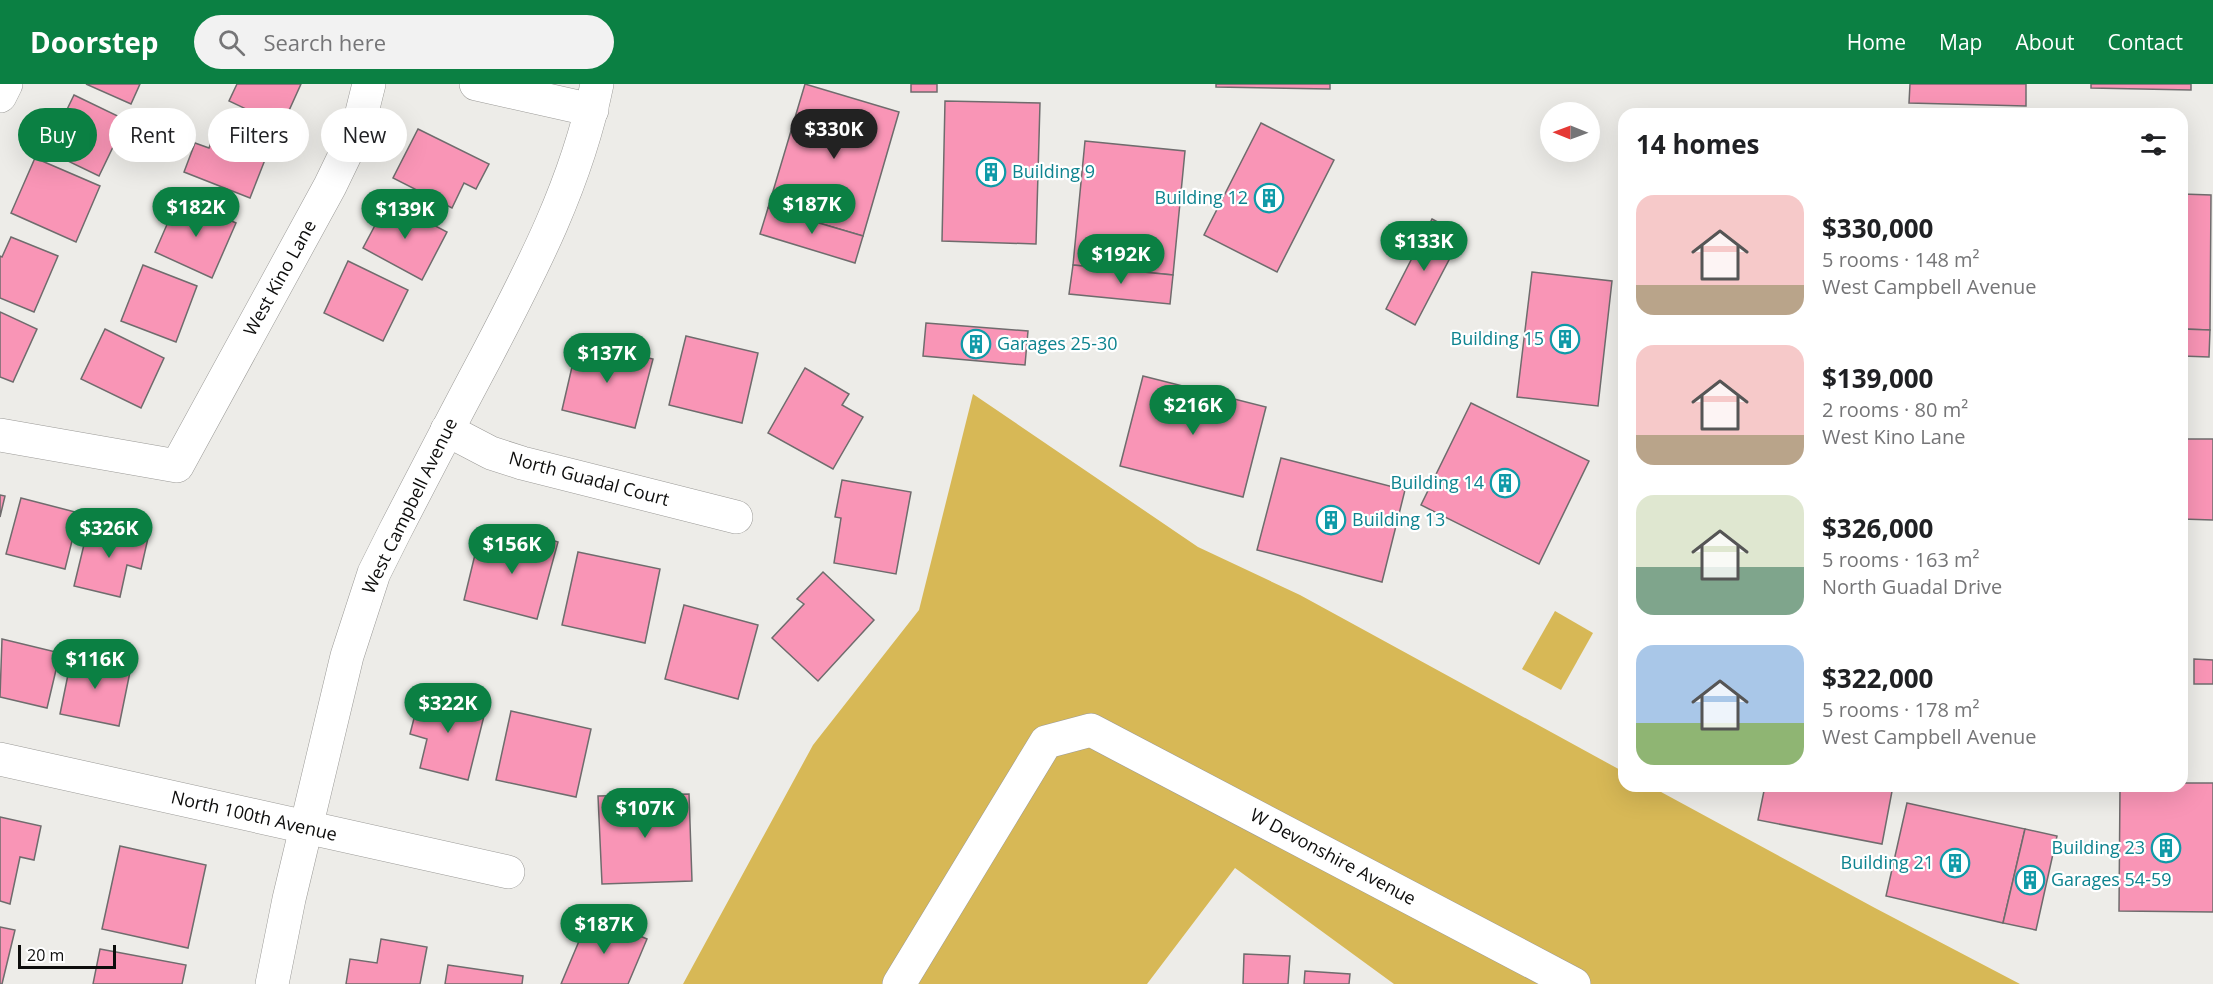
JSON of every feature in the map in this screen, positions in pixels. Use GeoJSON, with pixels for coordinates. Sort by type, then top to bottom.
{"type":"FeatureCollection","features":[{"type":"Feature","properties":{"kind":"street"},"geometry":{"type":"LineString","coordinates":[[0,96],[6,84]]}},
{"type":"Feature","properties":{"kind":"street","name":"West Kino Lane"},"geometry":{"type":"LineString","coordinates":[[0,435],[177,466],[330,186],[358,128],[369,84]]}},
{"type":"Feature","properties":{"kind":"street"},"geometry":{"type":"LineString","coordinates":[[476,84],[594,97]]}},
{"type":"Feature","properties":{"kind":"street","name":"West Campbell Avenue"},"geometry":{"type":"LineString","coordinates":[[272,984],[289,899],[347,656],[360,611],[374,573],[542,249],[564,195],[594,97]]}},
{"type":"Feature","properties":{"kind":"street","name":"North Guadal Court"},"geometry":{"type":"LineString","coordinates":[[447,430],[490,453],[522,463],[736,518]]}},
{"type":"Feature","properties":{"kind":"street","name":"W Devonshire Avenue"},"geometry":{"type":"LineString","coordinates":[[899,984],[1046,742],[1091,730],[1575,984]]}},
{"type":"Feature","properties":{"kind":"street","name":"North 100th Avenue"},"geometry":{"type":"LineString","coordinates":[[0,759],[508,872]]}},
{"type":"Feature","properties":{"kind":"shaded area"},"geometry":{"type":"Polygon","coordinates":[[[973,394],[1198,547],[1300,595],[1618,769],[1618,792],[1661,792],[2020,984],[1394,984],[1235,868],[1147,984],[683,984],[813,745],[919,610],[973,394]]]}},
{"type":"Feature","properties":{"kind":"shaded area"},"geometry":{"type":"Polygon","coordinates":[[[1555,611],[1593,633],[1561,690],[1522,669],[1555,611]]]}},
{"type":"Feature","properties":{"kind":"building"},"geometry":{"type":"Polygon","coordinates":[[[86,84],[140,84],[131,104],[86,84]]]}},
{"type":"Feature","properties":{"kind":"building"},"geometry":{"type":"Polygon","coordinates":[[[237,84],[301,84],[290,108],[244,108],[229,101],[237,84]]]}},
{"type":"Feature","properties":{"kind":"building"},"geometry":{"type":"Polygon","coordinates":[[[805,84],[899,112],[863,236],[768,208],[805,84]]]}},
{"type":"Feature","properties":{"kind":"building"},"geometry":{"type":"Polygon","coordinates":[[[911,84],[937,84],[937,92],[911,92],[911,84]]]}},
{"type":"Feature","properties":{"kind":"building"},"geometry":{"type":"Polygon","coordinates":[[[1216,84],[1330,84],[1330,89],[1216,87],[1216,84]]]}},
{"type":"Feature","properties":{"kind":"building"},"geometry":{"type":"Polygon","coordinates":[[[1910,84],[2026,84],[2026,106],[1909,103],[1910,84]]]}},
{"type":"Feature","properties":{"kind":"building"},"geometry":{"type":"Polygon","coordinates":[[[2091,84],[2191,84],[2191,90],[2091,88],[2091,84]]]}},
{"type":"Feature","properties":{"kind":"building"},"geometry":{"type":"Polygon","coordinates":[[[74,95],[109,112],[109,155],[99,176],[70,162],[97,162],[97,108],[68,108],[74,95]]]}},
{"type":"Feature","properties":{"kind":"building","name":"Building 9"},"geometry":{"type":"Polygon","coordinates":[[[945,101],[1040,103],[1036,244],[942,241],[945,101]]]}},
{"type":"Feature","properties":{"kind":"building","name":"Building 12"},"geometry":{"type":"Polygon","coordinates":[[[1261,123],[1334,160],[1277,272],[1204,235],[1261,123]]]}},
{"type":"Feature","properties":{"kind":"building"},"geometry":{"type":"Polygon","coordinates":[[[418,129],[489,164],[476,189],[464,183],[452,208],[393,178],[401,162],[407,162],[407,151],[418,129]]]}},
{"type":"Feature","properties":{"kind":"building"},"geometry":{"type":"Polygon","coordinates":[[[1085,141],[1185,151],[1173,275],[1073,265],[1085,141]]]}},
{"type":"Feature","properties":{"kind":"building"},"geometry":{"type":"Polygon","coordinates":[[[196,143],[208,148],[208,162],[264,162],[250,198],[184,172],[188,162],[196,162],[196,143]]]}},
{"type":"Feature","properties":{"kind":"building"},"geometry":{"type":"Polygon","coordinates":[[[33,162],[44,162],[100,186],[76,242],[11,213],[33,162]]]}},
{"type":"Feature","properties":{"kind":"building"},"geometry":{"type":"Polygon","coordinates":[[[2188,194],[2211,195],[2210,330],[2188,329],[2188,194]]]}},
{"type":"Feature","properties":{"kind":"building"},"geometry":{"type":"Polygon","coordinates":[[[179,197],[236,223],[212,278],[155,252],[179,197]]]}},
{"type":"Feature","properties":{"kind":"building"},"geometry":{"type":"Polygon","coordinates":[[[388,201],[447,232],[422,280],[363,248],[388,201]]]}},
{"type":"Feature","properties":{"kind":"building"},"geometry":{"type":"Polygon","coordinates":[[[768,208],[863,236],[855,263],[760,234],[768,208]]]}},
{"type":"Feature","properties":{"kind":"building"},"geometry":{"type":"Polygon","coordinates":[[[1432,219],[1462,235],[1415,325],[1386,309],[1432,219]]]}},
{"type":"Feature","properties":{"kind":"building"},"geometry":{"type":"Polygon","coordinates":[[[11,237],[58,256],[34,312],[0,298],[0,256],[2,257],[11,237]]]}},
{"type":"Feature","properties":{"kind":"building"},"geometry":{"type":"Polygon","coordinates":[[[348,261],[408,290],[383,341],[324,313],[348,261]]]}},
{"type":"Feature","properties":{"kind":"building"},"geometry":{"type":"Polygon","coordinates":[[[143,265],[197,286],[176,342],[121,321],[143,265]]]}},
{"type":"Feature","properties":{"kind":"building"},"geometry":{"type":"Polygon","coordinates":[[[1073,265],[1173,275],[1170,304],[1069,294],[1073,265]]]}},
{"type":"Feature","properties":{"kind":"building","name":"Building 15"},"geometry":{"type":"Polygon","coordinates":[[[1532,272],[1612,281],[1598,406],[1517,397],[1532,272]]]}},
{"type":"Feature","properties":{"kind":"building"},"geometry":{"type":"Polygon","coordinates":[[[0,312],[37,329],[13,382],[0,377],[0,312]]]}},
{"type":"Feature","properties":{"kind":"building","name":"Garages 25-30"},"geometry":{"type":"Polygon","coordinates":[[[926,323],[1028,331],[1025,365],[923,356],[926,323]]]}},
{"type":"Feature","properties":{"kind":"building"},"geometry":{"type":"Polygon","coordinates":[[[105,329],[164,358],[141,408],[81,379],[105,329]]]}},
{"type":"Feature","properties":{"kind":"building"},"geometry":{"type":"Polygon","coordinates":[[[2188,329],[2210,330],[2209,357],[2188,356],[2188,329]]]}},
{"type":"Feature","properties":{"kind":"building"},"geometry":{"type":"Polygon","coordinates":[[[686,336],[758,353],[742,423],[669,405],[686,336]]]}},
{"type":"Feature","properties":{"kind":"building"},"geometry":{"type":"Polygon","coordinates":[[[578,341],[653,359],[635,428],[562,410],[578,341]]]}},
{"type":"Feature","properties":{"kind":"building"},"geometry":{"type":"Polygon","coordinates":[[[805,368],[849,394],[842,405],[863,417],[833,469],[768,433],[805,368]]]}},
{"type":"Feature","properties":{"kind":"building"},"geometry":{"type":"Polygon","coordinates":[[[1143,376],[1266,407],[1243,497],[1120,466],[1143,376]]]}},
{"type":"Feature","properties":{"kind":"building","name":"Building 14"},"geometry":{"type":"Polygon","coordinates":[[[1471,403],[1589,461],[1539,564],[1421,505],[1471,403]]]}},
{"type":"Feature","properties":{"kind":"building"},"geometry":{"type":"Polygon","coordinates":[[[2188,439],[2213,439],[2213,520],[2188,519],[2188,439]]]}},
{"type":"Feature","properties":{"kind":"building","name":"Building 13"},"geometry":{"type":"Polygon","coordinates":[[[1281,458],[1405,490],[1382,582],[1257,550],[1281,458]]]}},
{"type":"Feature","properties":{"kind":"building"},"geometry":{"type":"Polygon","coordinates":[[[842,480],[911,492],[896,574],[834,563],[841,518],[835,517],[842,480]]]}},
{"type":"Feature","properties":{"kind":"building"},"geometry":{"type":"Polygon","coordinates":[[[0,495],[5,496],[0,517],[0,495]]]}},
{"type":"Feature","properties":{"kind":"building"},"geometry":{"type":"Polygon","coordinates":[[[21,498],[79,513],[65,569],[6,554],[21,498]]]}},
{"type":"Feature","properties":{"kind":"building"},"geometry":{"type":"Polygon","coordinates":[[[89,524],[148,538],[141,569],[127,565],[120,597],[74,586],[89,524]]]}},
{"type":"Feature","properties":{"kind":"building"},"geometry":{"type":"Polygon","coordinates":[[[528,533],[558,542],[537,619],[464,600],[479,538],[523,550],[528,533]]]}},
{"type":"Feature","properties":{"kind":"building"},"geometry":{"type":"Polygon","coordinates":[[[578,552],[660,569],[645,643],[562,625],[578,552]]]}},
{"type":"Feature","properties":{"kind":"building"},"geometry":{"type":"Polygon","coordinates":[[[823,572],[874,620],[818,681],[772,638],[804,604],[797,599],[823,572]]]}},
{"type":"Feature","properties":{"kind":"building"},"geometry":{"type":"Polygon","coordinates":[[[684,605],[758,625],[738,699],[665,679],[684,605]]]}},
{"type":"Feature","properties":{"kind":"building"},"geometry":{"type":"Polygon","coordinates":[[[2,639],[60,653],[47,708],[0,697],[2,639]]]}},
{"type":"Feature","properties":{"kind":"building"},"geometry":{"type":"Polygon","coordinates":[[[72,655],[131,667],[119,726],[60,714],[72,655]]]}},
{"type":"Feature","properties":{"kind":"building"},"geometry":{"type":"Polygon","coordinates":[[[2194,659],[2213,660],[2213,684],[2194,684],[2194,659]]]}},
{"type":"Feature","properties":{"kind":"building"},"geometry":{"type":"Polygon","coordinates":[[[421,691],[486,708],[468,780],[420,768],[427,739],[410,734],[421,691]]]}},
{"type":"Feature","properties":{"kind":"building"},"geometry":{"type":"Polygon","coordinates":[[[511,711],[591,729],[576,797],[496,780],[511,711]]]}},
{"type":"Feature","properties":{"kind":"building","name":"Building 23"},"geometry":{"type":"Polygon","coordinates":[[[2188,783],[2213,783],[2213,912],[2119,911],[2120,792],[2188,792],[2188,783]]]}},
{"type":"Feature","properties":{"kind":"building"},"geometry":{"type":"Polygon","coordinates":[[[1764,792],[1892,792],[1882,844],[1758,820],[1764,792]]]}},
{"type":"Feature","properties":{"kind":"building"},"geometry":{"type":"Polygon","coordinates":[[[689,794],[692,881],[602,884],[598,796],[689,794]]]}},
{"type":"Feature","properties":{"kind":"building","name":"Building 21"},"geometry":{"type":"Polygon","coordinates":[[[1907,803],[2025,829],[2003,923],[1886,896],[1907,803]]]}},
{"type":"Feature","properties":{"kind":"building"},"geometry":{"type":"Polygon","coordinates":[[[0,817],[41,826],[34,860],[20,857],[10,904],[0,901],[0,817]]]}},
{"type":"Feature","properties":{"kind":"building","name":"Garages 54-59"},"geometry":{"type":"Polygon","coordinates":[[[2025,829],[2057,836],[2036,930],[2003,923],[2025,829]]]}},
{"type":"Feature","properties":{"kind":"building"},"geometry":{"type":"Polygon","coordinates":[[[120,846],[206,865],[188,948],[102,929],[120,846]]]}},
{"type":"Feature","properties":{"kind":"building"},"geometry":{"type":"Polygon","coordinates":[[[590,915],[647,939],[628,984],[561,984],[590,915]]]}},
{"type":"Feature","properties":{"kind":"building"},"geometry":{"type":"Polygon","coordinates":[[[0,927],[15,930],[2,984],[0,984],[0,927]]]}},
{"type":"Feature","properties":{"kind":"building"},"geometry":{"type":"Polygon","coordinates":[[[381,939],[427,947],[420,984],[346,984],[350,959],[377,963],[381,939]]]}},
{"type":"Feature","properties":{"kind":"building"},"geometry":{"type":"Polygon","coordinates":[[[100,949],[186,965],[182,984],[93,984],[100,949]]]}},
{"type":"Feature","properties":{"kind":"building"},"geometry":{"type":"Polygon","coordinates":[[[1244,954],[1290,956],[1288,984],[1243,984],[1244,954]]]}},
{"type":"Feature","properties":{"kind":"building"},"geometry":{"type":"Polygon","coordinates":[[[448,965],[523,976],[522,984],[445,984],[448,965]]]}},
{"type":"Feature","properties":{"kind":"building"},"geometry":{"type":"Polygon","coordinates":[[[1305,971],[1350,974],[1349,984],[1304,984],[1305,971]]]}},
{"type":"Feature","properties":{"kind":"place","name":"Building 9"},"geometry":{"type":"Point","coordinates":[991,172]}},
{"type":"Feature","properties":{"kind":"place","name":"Building 12"},"geometry":{"type":"Point","coordinates":[1269,198]}},
{"type":"Feature","properties":{"kind":"place","name":"Building 15"},"geometry":{"type":"Point","coordinates":[1565,339]}},
{"type":"Feature","properties":{"kind":"place","name":"Garages 25-30"},"geometry":{"type":"Point","coordinates":[976,344]}},
{"type":"Feature","properties":{"kind":"place","name":"Building 14"},"geometry":{"type":"Point","coordinates":[1505,483]}},
{"type":"Feature","properties":{"kind":"place","name":"Building 13"},"geometry":{"type":"Point","coordinates":[1331,520]}},
{"type":"Feature","properties":{"kind":"place","name":"Building 23"},"geometry":{"type":"Point","coordinates":[2166,848]}},
{"type":"Feature","properties":{"kind":"place","name":"Building 21"},"geometry":{"type":"Point","coordinates":[1955,863]}},
{"type":"Feature","properties":{"kind":"place","name":"Garages 54-59"},"geometry":{"type":"Point","coordinates":[2030,880]}}]}
